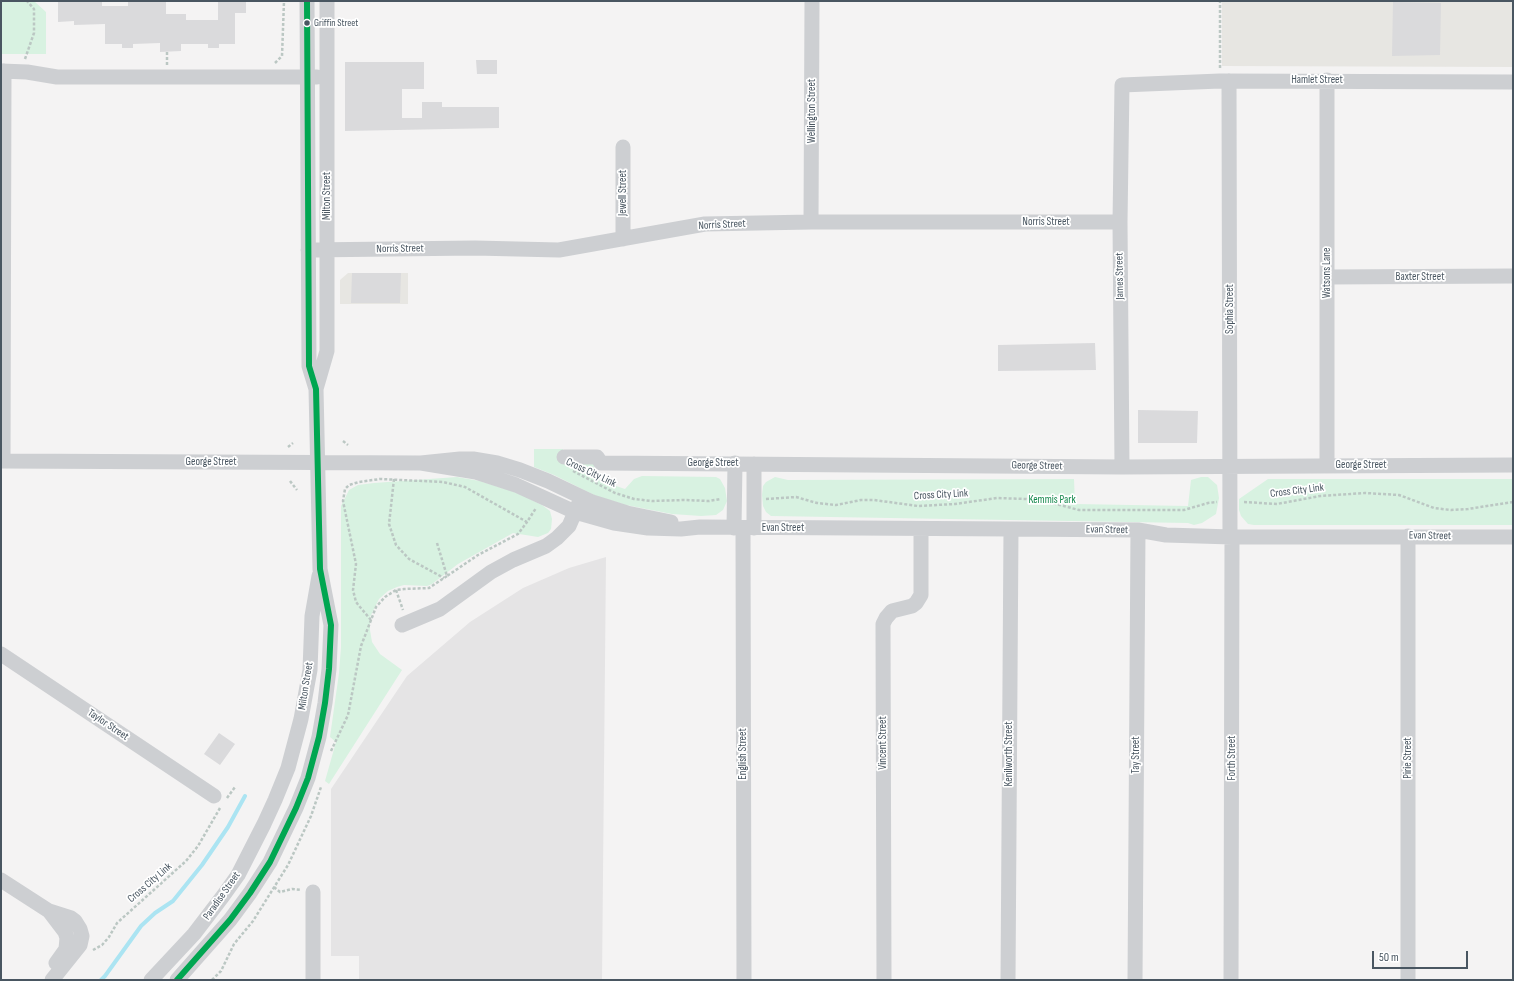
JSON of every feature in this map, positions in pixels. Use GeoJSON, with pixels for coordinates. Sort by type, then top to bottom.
{"type":"FeatureCollection","features":[{"type":"Feature","properties":{"kind":"street","name":"Milton Street"},"geometry":{"type":"LineString","coordinates":[[308,1],[308,366],[316,389]]}},
{"type":"Feature","properties":{"kind":"street","name":"Milton Street"},"geometry":{"type":"LineString","coordinates":[[296,808],[308,778],[319,737],[329,669],[330,625],[320,570],[316,389],[327,351],[327,1]]}},
{"type":"Feature","properties":{"kind":"street","name":"Wellington Street"},"geometry":{"type":"LineString","coordinates":[[811,222],[812,1]]}},
{"type":"Feature","properties":{"kind":"street"},"geometry":{"type":"LineString","coordinates":[[2,461],[3,71],[28,72],[57,77],[326,77]]}},
{"type":"Feature","properties":{"kind":"street","name":"Hamlet Street"},"geometry":{"type":"LineString","coordinates":[[1122,85],[1225,81],[1327,80],[1513,82]]}},
{"type":"Feature","properties":{"kind":"street","name":"Watsons Lane"},"geometry":{"type":"LineString","coordinates":[[1327,80],[1327,465]]}},
{"type":"Feature","properties":{"kind":"street","name":"Sophia Street"},"geometry":{"type":"LineString","coordinates":[[1225,81],[1231,537]]}},
{"type":"Feature","properties":{"kind":"street","name":"James Street"},"geometry":{"type":"LineString","coordinates":[[1122,85],[1120,222],[1122,467]]}},
{"type":"Feature","properties":{"kind":"street","name":"Jewell Street"},"geometry":{"type":"LineString","coordinates":[[623,147],[623,239]]}},
{"type":"Feature","properties":{"kind":"street","name":"Norris Street"},"geometry":{"type":"LineString","coordinates":[[308,250],[475,248],[559,250],[705,224],[811,222],[1120,222]]}},
{"type":"Feature","properties":{"kind":"street","name":"Baxter Street"},"geometry":{"type":"LineString","coordinates":[[1327,277],[1513,276]]}},
{"type":"Feature","properties":{"kind":"street","name":"George Street"},"geometry":{"type":"LineString","coordinates":[[567,463],[597,457],[601,463],[1122,467],[1513,465]]}},
{"type":"Feature","properties":{"kind":"street","name":"George Street"},"geometry":{"type":"LineString","coordinates":[[2,461],[421,462],[460,458],[497,463],[548,481],[582,497]]}},
{"type":"Feature","properties":{"kind":"street","name":"George Street"},"geometry":{"type":"LineString","coordinates":[[421,462],[476,472],[516,485],[575,512]]}},
{"type":"Feature","properties":{"kind":"street"},"geometry":{"type":"LineString","coordinates":[[735,464],[735,499],[744,528]]}},
{"type":"Feature","properties":{"kind":"street"},"geometry":{"type":"LineString","coordinates":[[744,528],[754,498],[754,464]]}},
{"type":"Feature","properties":{"kind":"street"},"geometry":{"type":"LineString","coordinates":[[405,624],[446,605],[484,577],[508,562],[552,542],[565,531],[582,497]]}},
{"type":"Feature","properties":{"kind":"street","name":"Evan Street"},"geometry":{"type":"LineString","coordinates":[[582,497],[628,513],[700,527]]}},
{"type":"Feature","properties":{"kind":"street","name":"Evan Street"},"geometry":{"type":"LineString","coordinates":[[575,512],[614,523],[648,528],[681,529],[700,527],[1138,530],[1166,535],[1231,537],[1513,537]]}},
{"type":"Feature","properties":{"kind":"street","name":"English Street"},"geometry":{"type":"LineString","coordinates":[[744,528],[744,980]]}},
{"type":"Feature","properties":{"kind":"street","name":"Vincent Street"},"geometry":{"type":"LineString","coordinates":[[884,980],[883,626],[888,614],[894,610],[905,609],[912,606],[921,595],[922,529]]}},
{"type":"Feature","properties":{"kind":"street","name":"Kenilworth Street"},"geometry":{"type":"LineString","coordinates":[[1008,980],[1011,529]]}},
{"type":"Feature","properties":{"kind":"street","name":"Tay Street"},"geometry":{"type":"LineString","coordinates":[[1135,980],[1138,530]]}},
{"type":"Feature","properties":{"kind":"street","name":"Pirie Street"},"geometry":{"type":"LineString","coordinates":[[1408,536],[1408,980]]}},
{"type":"Feature","properties":{"kind":"street","name":"Forth Street"},"geometry":{"type":"LineString","coordinates":[[1231,537],[1232,980]]}},
{"type":"Feature","properties":{"kind":"street","name":"Milton Street"},"geometry":{"type":"LineString","coordinates":[[275,800],[288,768],[301,719],[310,670],[312,616],[320,570]]}},
{"type":"Feature","properties":{"kind":"street","name":"Taylor Street"},"geometry":{"type":"LineString","coordinates":[[1,654],[214,796]]}},
{"type":"Feature","properties":{"kind":"street","name":"Paradise Street"},"geometry":{"type":"LineString","coordinates":[[151,980],[194,934],[223,896],[238,874],[275,800]]}},
{"type":"Feature","properties":{"kind":"street","name":"Paradise Street"},"geometry":{"type":"LineString","coordinates":[[177,980],[220,932],[250,893],[273,856],[296,808]]}},
{"type":"Feature","properties":{"kind":"street"},"geometry":{"type":"LineString","coordinates":[[1,880],[49,911],[73,919],[80,929],[82,936],[81,943],[52,980]]}},
{"type":"Feature","properties":{"kind":"street"},"geometry":{"type":"LineString","coordinates":[[313,892],[313,980]]}},
{"type":"Feature","properties":{"kind":"street"},"geometry":{"type":"LineString","coordinates":[[42,980],[62,955],[67,941],[66,934],[49,911]]}},
{"type":"Feature","properties":{"kind":"path"},"geometry":{"type":"LineString","coordinates":[[25,60],[34,34],[34,9],[27,1]]}},
{"type":"Feature","properties":{"kind":"path"},"geometry":{"type":"LineString","coordinates":[[282,56],[284,1]]}},
{"type":"Feature","properties":{"kind":"path"},"geometry":{"type":"LineString","coordinates":[[1220,1],[1225,81]]}},
{"type":"Feature","properties":{"kind":"path"},"geometry":{"type":"LineString","coordinates":[[167,52],[167,65]]}},
{"type":"Feature","properties":{"kind":"path"},"geometry":{"type":"LineString","coordinates":[[343,441],[348,445]]}},
{"type":"Feature","properties":{"kind":"path"},"geometry":{"type":"LineString","coordinates":[[288,447],[293,443]]}},
{"type":"Feature","properties":{"kind":"path","name":"Cross City Link"},"geometry":{"type":"LineString","coordinates":[[567,463],[615,493],[634,499],[652,501],[709,501],[735,499]]}},
{"type":"Feature","properties":{"kind":"path"},"geometry":{"type":"LineString","coordinates":[[371,620],[363,612],[354,597],[353,581],[356,564],[343,501],[345,489],[349,485],[369,480],[394,479],[443,482],[465,487],[527,522]]}},
{"type":"Feature","properties":{"kind":"path"},"geometry":{"type":"LineString","coordinates":[[394,479],[389,524],[396,545],[409,559],[444,578]]}},
{"type":"Feature","properties":{"kind":"path"},"geometry":{"type":"LineString","coordinates":[[290,481],[297,490]]}},
{"type":"Feature","properties":{"kind":"path","name":"Cross City Link"},"geometry":{"type":"LineString","coordinates":[[754,498],[776,499],[796,497],[817,503],[836,505],[861,500],[874,500],[918,506],[955,504],[997,498],[1026,499],[1056,504],[1079,510],[1184,510],[1208,503],[1231,501],[1277,504],[1320,496],[1380,494],[1399,495],[1434,508],[1451,510],[1513,502]]}},
{"type":"Feature","properties":{"kind":"path"},"geometry":{"type":"LineString","coordinates":[[437,543],[448,576],[457,568],[478,555],[518,534],[534,512],[542,496]]}},
{"type":"Feature","properties":{"kind":"path"},"geometry":{"type":"LineString","coordinates":[[396,590],[405,624]]}},
{"type":"Feature","properties":{"kind":"path","name":"Cross City Link"},"geometry":{"type":"LineString","coordinates":[[90,952],[102,945],[109,937],[117,923],[186,861],[198,846],[223,802],[235,787]]}},
{"type":"Feature","properties":{"kind":"path"},"geometry":{"type":"LineString","coordinates":[[274,888],[280,892],[292,889],[313,892]]}},
{"type":"Feature","properties":{"kind":"shaded area"},"geometry":{"type":"Polygon","coordinates":[[[1222,1],[1513,1],[1513,67],[1222,66],[1222,1]]]}},
{"type":"Feature","properties":{"kind":"shaded area"},"geometry":{"type":"Polygon","coordinates":[[[348,273],[408,273],[408,304],[340,304],[340,280],[348,273]]]}},
{"type":"Feature","properties":{"kind":"shaded area"},"geometry":{"type":"Polygon","coordinates":[[[606,557],[602,980],[359,980],[359,956],[331,956],[331,789],[407,676],[470,622],[523,588],[569,568],[606,557]]]}},
{"type":"Feature","properties":{"kind":"green space"},"geometry":{"type":"Polygon","coordinates":[[[1,1],[34,1],[46,12],[46,54],[1,54],[1,1]]]}},
{"type":"Feature","properties":{"kind":"green space"},"geometry":{"type":"Polygon","coordinates":[[[534,449],[563,449],[564,462],[594,463],[595,473],[601,479],[625,489],[634,479],[642,476],[716,477],[720,479],[725,488],[727,501],[723,510],[716,515],[701,516],[672,514],[626,505],[596,496],[554,475],[534,467],[534,449]]]}},
{"type":"Feature","properties":{"kind":"green space"},"geometry":{"type":"Polygon","coordinates":[[[457,477],[480,481],[518,493],[542,505],[550,511],[552,519],[551,529],[548,533],[538,537],[513,533],[458,564],[432,584],[427,586],[404,585],[388,591],[379,599],[370,617],[372,642],[380,654],[402,670],[329,784],[325,781],[336,742],[330,737],[341,647],[341,506],[349,490],[358,485],[457,477]]]}},
{"type":"Feature","properties":{"kind":"green space","name":"Kemmis Park"},"geometry":{"type":"Polygon","coordinates":[[[775,477],[788,480],[1074,479],[1075,504],[1188,506],[1191,480],[1201,477],[1208,477],[1217,485],[1219,498],[1216,514],[1202,523],[1194,525],[1188,523],[771,516],[766,512],[763,506],[762,495],[763,486],[766,482],[775,477]]]}},
{"type":"Feature","properties":{"kind":"green space"},"geometry":{"type":"Polygon","coordinates":[[[1268,479],[1513,479],[1513,525],[1248,524],[1241,516],[1239,510],[1239,499],[1268,479]]]}},
{"type":"Feature","properties":{"kind":"building"},"geometry":{"type":"Polygon","coordinates":[[[128,1],[166,1],[166,14],[186,14],[186,20],[218,20],[218,1],[246,1],[246,13],[235,13],[235,44],[219,44],[219,48],[208,48],[208,44],[181,44],[181,51],[160,52],[160,43],[133,44],[133,48],[122,48],[122,44],[105,44],[105,24],[74,25],[74,21],[58,22],[58,2],[102,2],[102,6],[128,6],[128,1]]]}},
{"type":"Feature","properties":{"kind":"building"},"geometry":{"type":"Polygon","coordinates":[[[1393,2],[1441,3],[1440,55],[1392,56],[1393,2]]]}},
{"type":"Feature","properties":{"kind":"building"},"geometry":{"type":"Polygon","coordinates":[[[476,60],[497,60],[497,74],[477,74],[476,60]]]}},
{"type":"Feature","properties":{"kind":"building"},"geometry":{"type":"Polygon","coordinates":[[[345,62],[424,62],[424,89],[402,89],[402,118],[422,118],[422,102],[442,102],[442,107],[499,107],[499,128],[345,131],[345,62]]]}},
{"type":"Feature","properties":{"kind":"building"},"geometry":{"type":"Polygon","coordinates":[[[352,273],[401,273],[400,303],[351,303],[352,273]]]}},
{"type":"Feature","properties":{"kind":"building"},"geometry":{"type":"Polygon","coordinates":[[[1095,343],[1096,370],[998,371],[998,345],[1095,343]]]}},
{"type":"Feature","properties":{"kind":"building"},"geometry":{"type":"Polygon","coordinates":[[[1138,410],[1198,411],[1197,443],[1138,443],[1138,410]]]}},
{"type":"Feature","properties":{"kind":"building"},"geometry":{"type":"Polygon","coordinates":[[[219,733],[235,744],[220,765],[204,754],[219,733]]]}},
{"type":"Feature","properties":{"kind":"waterway"},"geometry":{"type":"LineString","coordinates":[[101,980],[141,926],[155,913],[173,901],[202,865],[228,827],[245,796]]}},
{"type":"Feature","properties":{"kind":"transit line"},"geometry":{"type":"LineString","coordinates":[[177,980],[230,920],[270,862],[296,808],[308,778],[319,737],[325,703],[329,669],[331,625],[320,569],[316,389],[309,366],[307,1]]}},
{"type":"Feature","properties":{"kind":"place","name":"Griffin Street"},"geometry":{"type":"Point","coordinates":[307,23]}}]}
